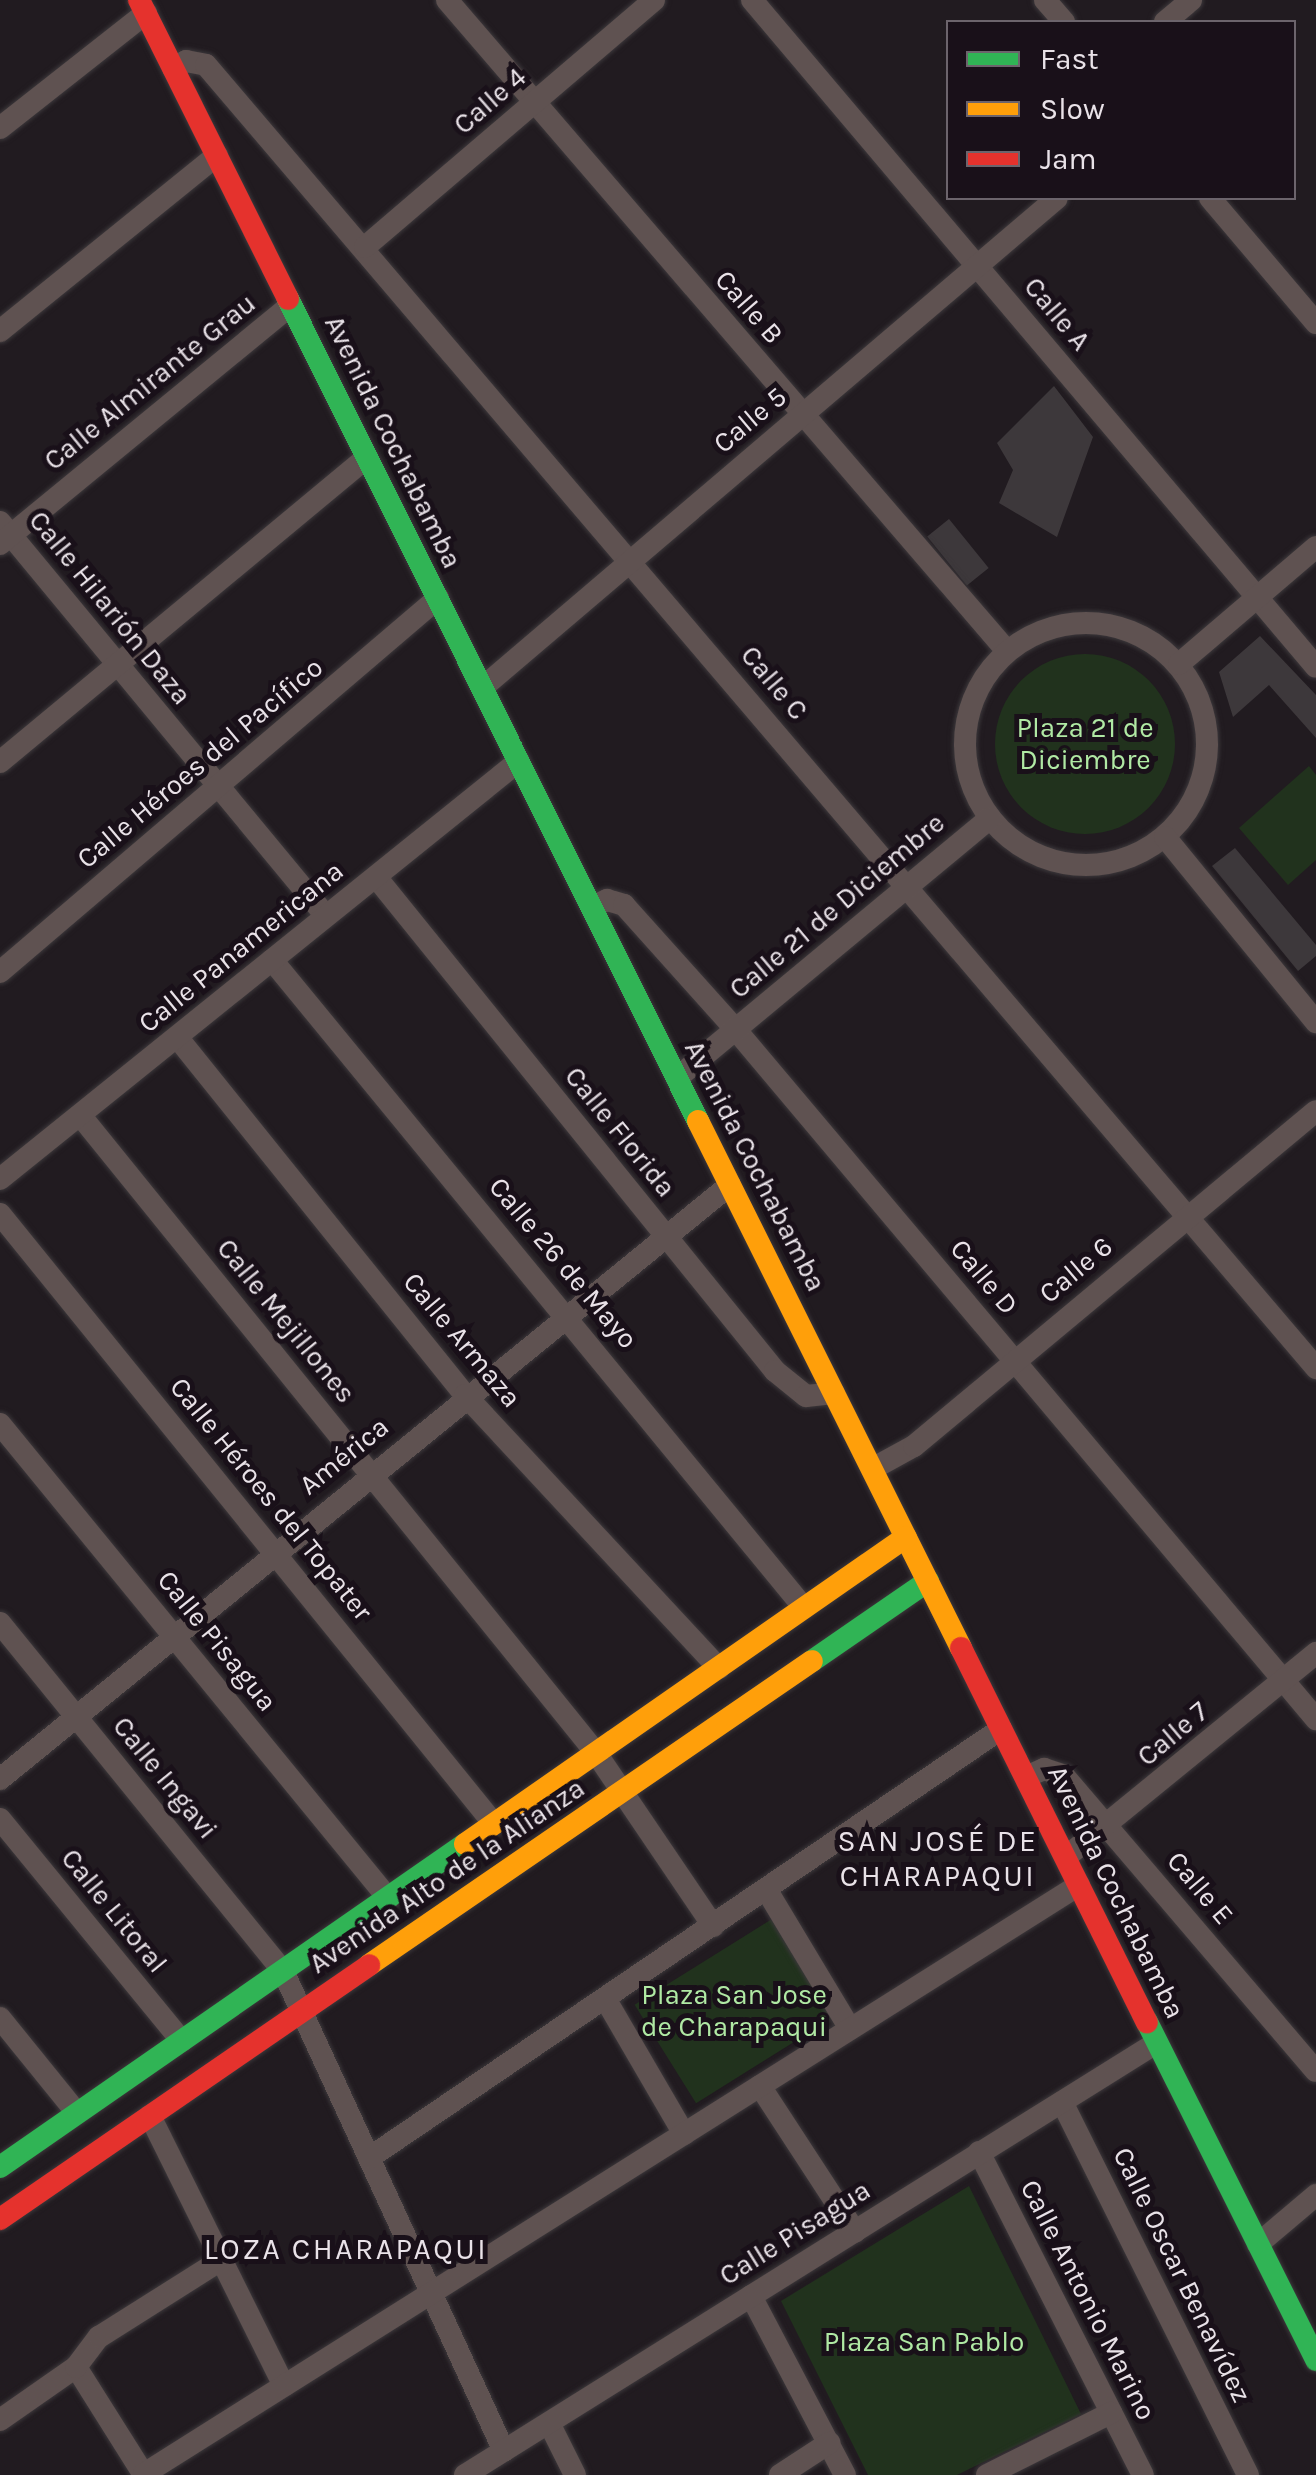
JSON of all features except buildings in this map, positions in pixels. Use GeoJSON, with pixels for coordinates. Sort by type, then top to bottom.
{"type":"FeatureCollection","features":[{"type":"Feature","properties":{"kind":"street","name":"Calle B"},"geometry":{"type":"LineString","coordinates":[[447,0],[1007,651]]}},
{"type":"Feature","properties":{"kind":"street","name":"Calle 4"},"geometry":{"type":"LineString","coordinates":[[365,247],[654,0]]}},
{"type":"Feature","properties":{"kind":"street","name":"Calle A"},"geometry":{"type":"LineString","coordinates":[[752,0],[1316,667]]}},
{"type":"Feature","properties":{"kind":"street"},"geometry":{"type":"LineString","coordinates":[[1045,0],[1062,20]]}},
{"type":"Feature","properties":{"kind":"street"},"geometry":{"type":"LineString","coordinates":[[1167,20],[1191,0]]}},
{"type":"Feature","properties":{"kind":"street"},"geometry":{"type":"LineString","coordinates":[[0,128],[142,6]]}},
{"type":"Feature","properties":{"kind":"street","name":"Avenida Cochabamba"},"geometry":{"type":"LineString","coordinates":[[142,6],[1316,2360]]}},
{"type":"Feature","properties":{"kind":"street","name":"Calle C"},"geometry":{"type":"LineString","coordinates":[[173,68],[186,61],[206,65],[633,560],[906,889],[1190,1213],[1316,1368]]}},
{"type":"Feature","properties":{"kind":"street"},"geometry":{"type":"LineString","coordinates":[[0,331],[217,155]]}},
{"type":"Feature","properties":{"kind":"street","name":"Calle 5"},"geometry":{"type":"LineString","coordinates":[[482,688],[1054,200]]}},
{"type":"Feature","properties":{"kind":"street"},"geometry":{"type":"LineString","coordinates":[[1212,200],[1316,323]]}},
{"type":"Feature","properties":{"kind":"street","name":"Calle Almirante Grau"},"geometry":{"type":"LineString","coordinates":[[4,534],[292,305]]}},
{"type":"Feature","properties":{"kind":"street"},"geometry":{"type":"LineString","coordinates":[[0,762],[119,668],[367,457]]}},
{"type":"Feature","properties":{"kind":"street","name":"Calle Hilarión Daza"},"geometry":{"type":"LineString","coordinates":[[4,534],[326,916]]}},
{"type":"Feature","properties":{"kind":"street"},"geometry":{"type":"LineString","coordinates":[[1178,664],[1316,547]]}},
{"type":"Feature","properties":{"kind":"street","name":"Calle Héroes del Pacífico"},"geometry":{"type":"LineString","coordinates":[[0,972],[438,598]]}},
{"type":"Feature","properties":{"kind":"street"},"geometry":{"type":"LineString","coordinates":[[1096,622],[1142,635],[1178,664],[1200,701],[1206,764],[1192,804],[1165,837],[1127,858],[1084,866],[1022,848],[990,818],[966,762],[967,721],[981,683],[1007,651],[1049,628],[1096,622]]}},
{"type":"Feature","properties":{"kind":"street","name":"Calle Panamericana"},"geometry":{"type":"LineString","coordinates":[[0,1180],[519,761]]}},
{"type":"Feature","properties":{"kind":"street","name":"Calle 21 de Diciembre"},"geometry":{"type":"LineString","coordinates":[[677,1078],[990,818]]}},
{"type":"Feature","properties":{"kind":"street"},"geometry":{"type":"LineString","coordinates":[[1165,837],[1316,1022]]}},
{"type":"Feature","properties":{"kind":"street","name":"Calle Florida"},"geometry":{"type":"LineString","coordinates":[[376,877],[775,1371],[806,1396],[834,1393]]}},
{"type":"Feature","properties":{"kind":"street","name":"Calle D"},"geometry":{"type":"LineString","coordinates":[[592,908],[607,900],[624,905],[736,1030],[1316,1719]]}},
{"type":"Feature","properties":{"kind":"street","name":"Calle 26 de Mayo"},"geometry":{"type":"LineString","coordinates":[[272,960],[566,1313],[804,1608]]}},
{"type":"Feature","properties":{"kind":"street","name":"Calle Armaza"},"geometry":{"type":"LineString","coordinates":[[176,1037],[466,1395],[718,1668]]}},
{"type":"Feature","properties":{"kind":"street","name":"Calle 6"},"geometry":{"type":"LineString","coordinates":[[872,1469],[914,1446],[1316,1111]]}},
{"type":"Feature","properties":{"kind":"street","name":"Calle Mejillones"},"geometry":{"type":"LineString","coordinates":[[80,1115],[596,1753],[712,1926]]}},
{"type":"Feature","properties":{"kind":"street","name":"América"},"geometry":{"type":"LineString","coordinates":[[0,1779],[176,1639],[274,1550],[730,1184]]}},
{"type":"Feature","properties":{"kind":"street","name":"Calle Héroes del Topater"},"geometry":{"type":"LineString","coordinates":[[0,1214],[494,1824]]}},
{"type":"Feature","properties":{"kind":"street","name":"Calle Pisagua"},"geometry":{"type":"LineString","coordinates":[[0,1424],[388,1898]]}},
{"type":"Feature","properties":{"kind":"street","name":"Avenida Alto de la Alianza"},"geometry":{"type":"LineString","coordinates":[[0,2167],[906,1537]]}},
{"type":"Feature","properties":{"kind":"street","name":"Avenida Alto de la Alianza"},"geometry":{"type":"LineString","coordinates":[[0,2219],[928,1582]]}},
{"type":"Feature","properties":{"kind":"street","name":"Calle Ingavi"},"geometry":{"type":"LineString","coordinates":[[0,1624],[282,1971],[504,2451]]}},
{"type":"Feature","properties":{"kind":"street","name":"Calle 7"},"geometry":{"type":"LineString","coordinates":[[1066,1857],[1110,1826],[1316,1653]]}},
{"type":"Feature","properties":{"kind":"street"},"geometry":{"type":"LineString","coordinates":[[369,2158],[1002,1729]]}},
{"type":"Feature","properties":{"kind":"street","name":"Calle E"},"geometry":{"type":"LineString","coordinates":[[1026,1777],[1054,1770],[1110,1826],[1316,2071]]}},
{"type":"Feature","properties":{"kind":"street","name":"Calle Litoral"},"geometry":{"type":"LineString","coordinates":[[0,1819],[182,2041]]}},
{"type":"Feature","properties":{"kind":"street"},"geometry":{"type":"LineString","coordinates":[[76,2367],[144,2475],[1079,1884]]}},
{"type":"Feature","properties":{"kind":"street"},"geometry":{"type":"LineString","coordinates":[[766,1888],[850,2029]]}},
{"type":"Feature","properties":{"kind":"street"},"geometry":{"type":"LineString","coordinates":[[606,2000],[684,2134]]}},
{"type":"Feature","properties":{"kind":"street"},"geometry":{"type":"LineString","coordinates":[[0,2018],[78,2113]]}},
{"type":"Feature","properties":{"kind":"street","name":"Calle Pisagua"},"geometry":{"type":"LineString","coordinates":[[466,2475],[1156,2043]]}},
{"type":"Feature","properties":{"kind":"street"},"geometry":{"type":"LineString","coordinates":[[760,2086],[855,2232]]}},
{"type":"Feature","properties":{"kind":"street","name":"Calle Oscar Benavídez"},"geometry":{"type":"LineString","coordinates":[[1062,2102],[1248,2475]]}},
{"type":"Feature","properties":{"kind":"street"},"geometry":{"type":"LineString","coordinates":[[150,2116],[284,2386]]}},
{"type":"Feature","properties":{"kind":"street","name":"Calle Antonio Marino"},"geometry":{"type":"LineString","coordinates":[[979,2152],[1143,2475]]}},
{"type":"Feature","properties":{"kind":"street"},"geometry":{"type":"LineString","coordinates":[[1258,2244],[1316,2195]]}},
{"type":"Feature","properties":{"kind":"street"},"geometry":{"type":"LineString","coordinates":[[0,2420],[76,2367],[99,2337],[222,2260]]}},
{"type":"Feature","properties":{"kind":"street"},"geometry":{"type":"LineString","coordinates":[[752,2296],[846,2475]]}},
{"type":"Feature","properties":{"kind":"street"},"geometry":{"type":"LineString","coordinates":[[987,2475],[1111,2413]]}},
{"type":"Feature","properties":{"kind":"street"},"geometry":{"type":"LineString","coordinates":[[548,2423],[575,2475]]}},
{"type":"Feature","properties":{"kind":"street"},"geometry":{"type":"LineString","coordinates":[[780,2475],[829,2444]]}},
{"type":"Feature","properties":{"kind":"green space","name":"Plaza 21 de Diciembre"},"geometry":{"type":"Polygon","coordinates":[[[1085,654],[1120,661],[1149,680],[1168,709],[1175,744],[1168,779],[1149,808],[1120,827],[1085,834],[1050,827],[1021,808],[1002,779],[995,744],[1002,709],[1021,680],[1050,661],[1085,654]]]}},
{"type":"Feature","properties":{"kind":"green space"},"geometry":{"type":"Polygon","coordinates":[[[1309,766],[1316,775],[1316,860],[1288,885],[1239,828],[1309,766]]]}},
{"type":"Feature","properties":{"kind":"green space","name":"Plaza San Jose de Charapaqui"},"geometry":{"type":"Polygon","coordinates":[[[772,1919],[833,2017],[696,2103],[635,2005],[772,1919]]]}},
{"type":"Feature","properties":{"kind":"green space","name":"Plaza San Pablo"},"geometry":{"type":"Polygon","coordinates":[[[969,2186],[1081,2414],[957,2475],[868,2475],[781,2301],[969,2186]]]}},
{"type":"Feature","properties":{"kind":"traffic: fast"},"geometry":{"type":"LineString","coordinates":[[288,299],[698,1121]]}},
{"type":"Feature","properties":{"kind":"traffic: fast"},"geometry":{"type":"LineString","coordinates":[[812,1661],[928,1581]]}},
{"type":"Feature","properties":{"kind":"traffic: fast"},"geometry":{"type":"LineString","coordinates":[[0,2167],[465,1844]]}},
{"type":"Feature","properties":{"kind":"traffic: fast"},"geometry":{"type":"LineString","coordinates":[[1147,2022],[1316,2360]]}},
{"type":"Feature","properties":{"kind":"traffic: slow"},"geometry":{"type":"LineString","coordinates":[[698,1121],[961,1648]]}},
{"type":"Feature","properties":{"kind":"traffic: slow"},"geometry":{"type":"LineString","coordinates":[[465,1844],[906,1537]]}},
{"type":"Feature","properties":{"kind":"traffic: slow"},"geometry":{"type":"LineString","coordinates":[[369,1965],[812,1661]]}},
{"type":"Feature","properties":{"kind":"traffic: jam"},"geometry":{"type":"LineString","coordinates":[[139,0],[288,299]]}},
{"type":"Feature","properties":{"kind":"traffic: jam"},"geometry":{"type":"LineString","coordinates":[[961,1648],[1147,2022]]}},
{"type":"Feature","properties":{"kind":"traffic: jam"},"geometry":{"type":"LineString","coordinates":[[0,2219],[369,1965]]}},
{"type":"Feature","properties":{"kind":"district","name":"SAN JOSÉ DE CHARAPAQUI"},"geometry":{"type":"Point","coordinates":[938,1858]}},
{"type":"Feature","properties":{"kind":"district","name":"LOZA CHARAPAQUI"},"geometry":{"type":"Point","coordinates":[346,2249]}}]}
